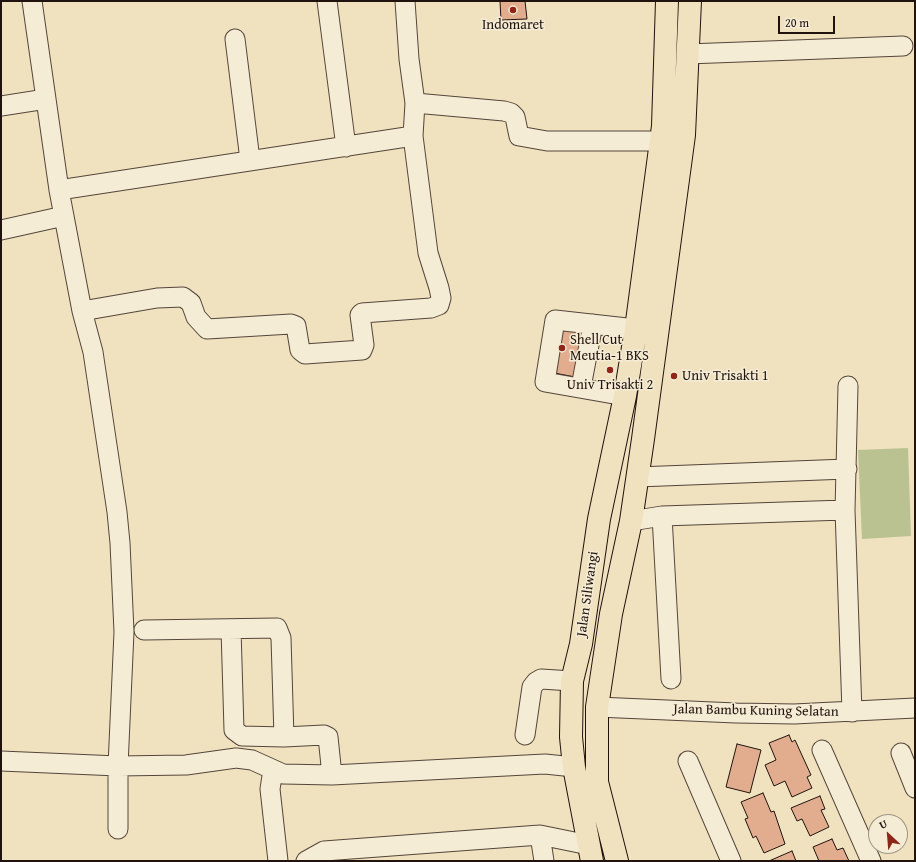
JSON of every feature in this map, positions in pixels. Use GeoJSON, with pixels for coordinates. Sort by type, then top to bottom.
{"type":"FeatureCollection","features":[{"type":"Feature","properties":{"kind":"main road","name":"Jalan Siliwangi"},"geometry":{"type":"LineString","coordinates":[[591,853],[574,767],[571,737],[572,681],[581,644],[599,518],[625,396],[636,329],[663,126],[667,1]]}},
{"type":"Feature","properties":{"kind":"main road","name":"Jalan Siliwangi"},"geometry":{"type":"LineString","coordinates":[[617,861],[597,782],[597,707],[611,614],[631,522],[684,135],[690,1]]}},
{"type":"Feature","properties":{"kind":"main road"},"geometry":{"type":"LineString","coordinates":[[636,329],[657,334]]}},
{"type":"Feature","properties":{"kind":"main road"},"geometry":{"type":"LineString","coordinates":[[625,396],[647,401]]}},
{"type":"Feature","properties":{"kind":"street"},"geometry":{"type":"LineString","coordinates":[[327,1],[346,147]]}},
{"type":"Feature","properties":{"kind":"street"},"geometry":{"type":"LineString","coordinates":[[82,311],[157,298],[183,297],[191,303],[196,317],[207,328],[291,324],[296,326],[300,350],[305,354],[362,350],[364,345],[360,315],[362,313],[431,308],[439,305],[441,298],[428,253],[413,136],[415,103],[409,58],[405,1]]}},
{"type":"Feature","properties":{"kind":"street"},"geometry":{"type":"LineString","coordinates":[[36,2],[46,99],[59,190],[82,311],[93,352],[120,543],[124,632],[118,766],[118,829]]}},
{"type":"Feature","properties":{"kind":"street"},"geometry":{"type":"LineString","coordinates":[[235,39],[250,160]]}},
{"type":"Feature","properties":{"kind":"street"},"geometry":{"type":"LineString","coordinates":[[687,54],[903,46]]}},
{"type":"Feature","properties":{"kind":"street"},"geometry":{"type":"LineString","coordinates":[[1,106],[46,99]]}},
{"type":"Feature","properties":{"kind":"street"},"geometry":{"type":"LineString","coordinates":[[415,103],[504,111],[511,113],[515,117],[519,136],[547,141],[661,140]]}},
{"type":"Feature","properties":{"kind":"street"},"geometry":{"type":"LineString","coordinates":[[59,190],[413,136]]}},
{"type":"Feature","properties":{"kind":"street"},"geometry":{"type":"LineString","coordinates":[[1,230],[64,216]]}},
{"type":"Feature","properties":{"kind":"street"},"geometry":{"type":"LineString","coordinates":[[625,396],[581,387],[545,382],[555,320],[636,329]]}},
{"type":"Feature","properties":{"kind":"street"},"geometry":{"type":"LineString","coordinates":[[581,387],[593,324]]}},
{"type":"Feature","properties":{"kind":"street"},"geometry":{"type":"LineString","coordinates":[[848,386],[845,510],[852,712]]}},
{"type":"Feature","properties":{"kind":"street"},"geometry":{"type":"LineString","coordinates":[[637,477],[847,469]]}},
{"type":"Feature","properties":{"kind":"street"},"geometry":{"type":"LineString","coordinates":[[631,522],[662,516],[845,510]]}},
{"type":"Feature","properties":{"kind":"street"},"geometry":{"type":"LineString","coordinates":[[662,516],[671,679]]}},
{"type":"Feature","properties":{"kind":"street"},"geometry":{"type":"LineString","coordinates":[[144,630],[277,628],[281,638],[284,737]]}},
{"type":"Feature","properties":{"kind":"street"},"geometry":{"type":"LineString","coordinates":[[231,629],[234,730],[242,736],[284,737],[324,735],[328,737],[332,775]]}},
{"type":"Feature","properties":{"kind":"street"},"geometry":{"type":"LineString","coordinates":[[525,734],[532,687],[536,682],[541,679],[572,681]]}},
{"type":"Feature","properties":{"kind":"street","name":"Jalan Bambu Kuning Selatan"},"geometry":{"type":"LineString","coordinates":[[597,707],[736,713],[852,712],[915,708]]}},
{"type":"Feature","properties":{"kind":"street"},"geometry":{"type":"LineString","coordinates":[[822,750],[871,861]]}},
{"type":"Feature","properties":{"kind":"street"},"geometry":{"type":"LineString","coordinates":[[900,753],[915,788]]}},
{"type":"Feature","properties":{"kind":"street"},"geometry":{"type":"LineString","coordinates":[[1,761],[118,766],[186,765],[236,758],[252,760],[274,770],[292,774],[332,775],[545,764],[574,767]]}},
{"type":"Feature","properties":{"kind":"street"},"geometry":{"type":"LineString","coordinates":[[688,761],[731,861]]}},
{"type":"Feature","properties":{"kind":"street"},"geometry":{"type":"LineString","coordinates":[[274,770],[270,789],[278,861]]}},
{"type":"Feature","properties":{"kind":"street"},"geometry":{"type":"LineString","coordinates":[[540,836],[544,861]]}},
{"type":"Feature","properties":{"kind":"street"},"geometry":{"type":"LineString","coordinates":[[306,861],[324,851],[540,836],[591,853]]}},
{"type":"Feature","properties":{"kind":"green space"},"geometry":{"type":"Polygon","coordinates":[[[908,448],[911,536],[862,539],[858,450],[908,448]]]}},
{"type":"Feature","properties":{"kind":"building","name":"Indomaret"},"geometry":{"type":"Polygon","coordinates":[[[500,1],[525,1],[527,19],[501,20],[500,1]]]}},
{"type":"Feature","properties":{"kind":"building","name":"Shell Cut Meutia-1 BKS"},"geometry":{"type":"Polygon","coordinates":[[[550,318],[585,325],[575,377],[539,370],[550,318]]]}},
{"type":"Feature","properties":{"kind":"building"},"geometry":{"type":"Polygon","coordinates":[[[789,735],[792,742],[795,740],[811,775],[807,777],[812,788],[792,797],[785,781],[774,786],[765,765],[776,760],[769,743],[789,735]]]}},
{"type":"Feature","properties":{"kind":"building"},"geometry":{"type":"Polygon","coordinates":[[[737,744],[761,750],[750,793],[726,787],[737,744]]]}},
{"type":"Feature","properties":{"kind":"building"},"geometry":{"type":"Polygon","coordinates":[[[763,793],[771,812],[774,811],[785,844],[764,853],[756,836],[753,838],[745,819],[748,818],[741,802],[763,793]]]}},
{"type":"Feature","properties":{"kind":"building"},"geometry":{"type":"Polygon","coordinates":[[[820,796],[825,809],[821,810],[829,827],[810,836],[802,819],[797,821],[791,808],[820,796]]]}},
{"type":"Feature","properties":{"kind":"building"},"geometry":{"type":"Polygon","coordinates":[[[832,839],[837,850],[843,848],[849,861],[819,861],[813,847],[832,839]]]}},
{"type":"Feature","properties":{"kind":"building"},"geometry":{"type":"Polygon","coordinates":[[[792,851],[796,861],[769,861],[792,851]]]}},
{"type":"Feature","properties":{"kind":"place","name":"Indomaret"},"geometry":{"type":"Point","coordinates":[513,10]}},
{"type":"Feature","properties":{"kind":"place","name":"Shell Cut Meutia-1 BKS"},"geometry":{"type":"Point","coordinates":[562,348]}},
{"type":"Feature","properties":{"kind":"place","name":"Univ Trisakti 2"},"geometry":{"type":"Point","coordinates":[610,370]}},
{"type":"Feature","properties":{"kind":"place","name":"Univ Trisakti 1"},"geometry":{"type":"Point","coordinates":[674,376]}}]}
